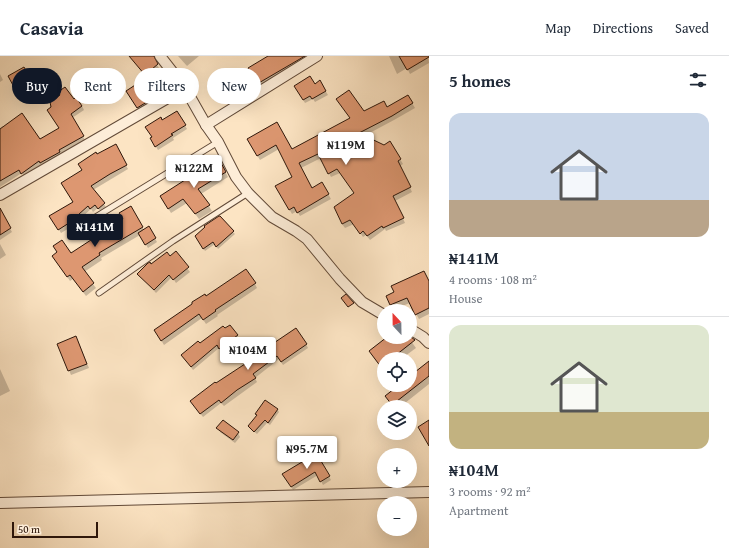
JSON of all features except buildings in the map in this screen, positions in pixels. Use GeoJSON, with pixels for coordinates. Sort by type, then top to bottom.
{"type":"FeatureCollection","features":[{"type":"Feature","properties":{"kind":"street"},"geometry":{"type":"LineString","coordinates":[[160,56],[169,68]]}},
{"type":"Feature","properties":{"kind":"street"},"geometry":{"type":"LineString","coordinates":[[206,125],[317,56]]}},
{"type":"Feature","properties":{"kind":"street"},"geometry":{"type":"LineString","coordinates":[[0,195],[157,104]]}},
{"type":"Feature","properties":{"kind":"street"},"geometry":{"type":"LineString","coordinates":[[194,104],[218,142],[236,177],[248,194],[272,217],[307,239],[340,279],[362,302],[377,311]]}},
{"type":"Feature","properties":{"kind":"street"},"geometry":{"type":"LineString","coordinates":[[417,334],[429,343]]}},
{"type":"Feature","properties":{"kind":"street"},"geometry":{"type":"LineString","coordinates":[[0,503],[429,492]]}},
{"type":"Feature","properties":{"kind":"lane"},"geometry":{"type":"LineString","coordinates":[[86,223],[218,142]]}},
{"type":"Feature","properties":{"kind":"lane"},"geometry":{"type":"LineString","coordinates":[[99,294],[173,240],[248,194]]}}]}
